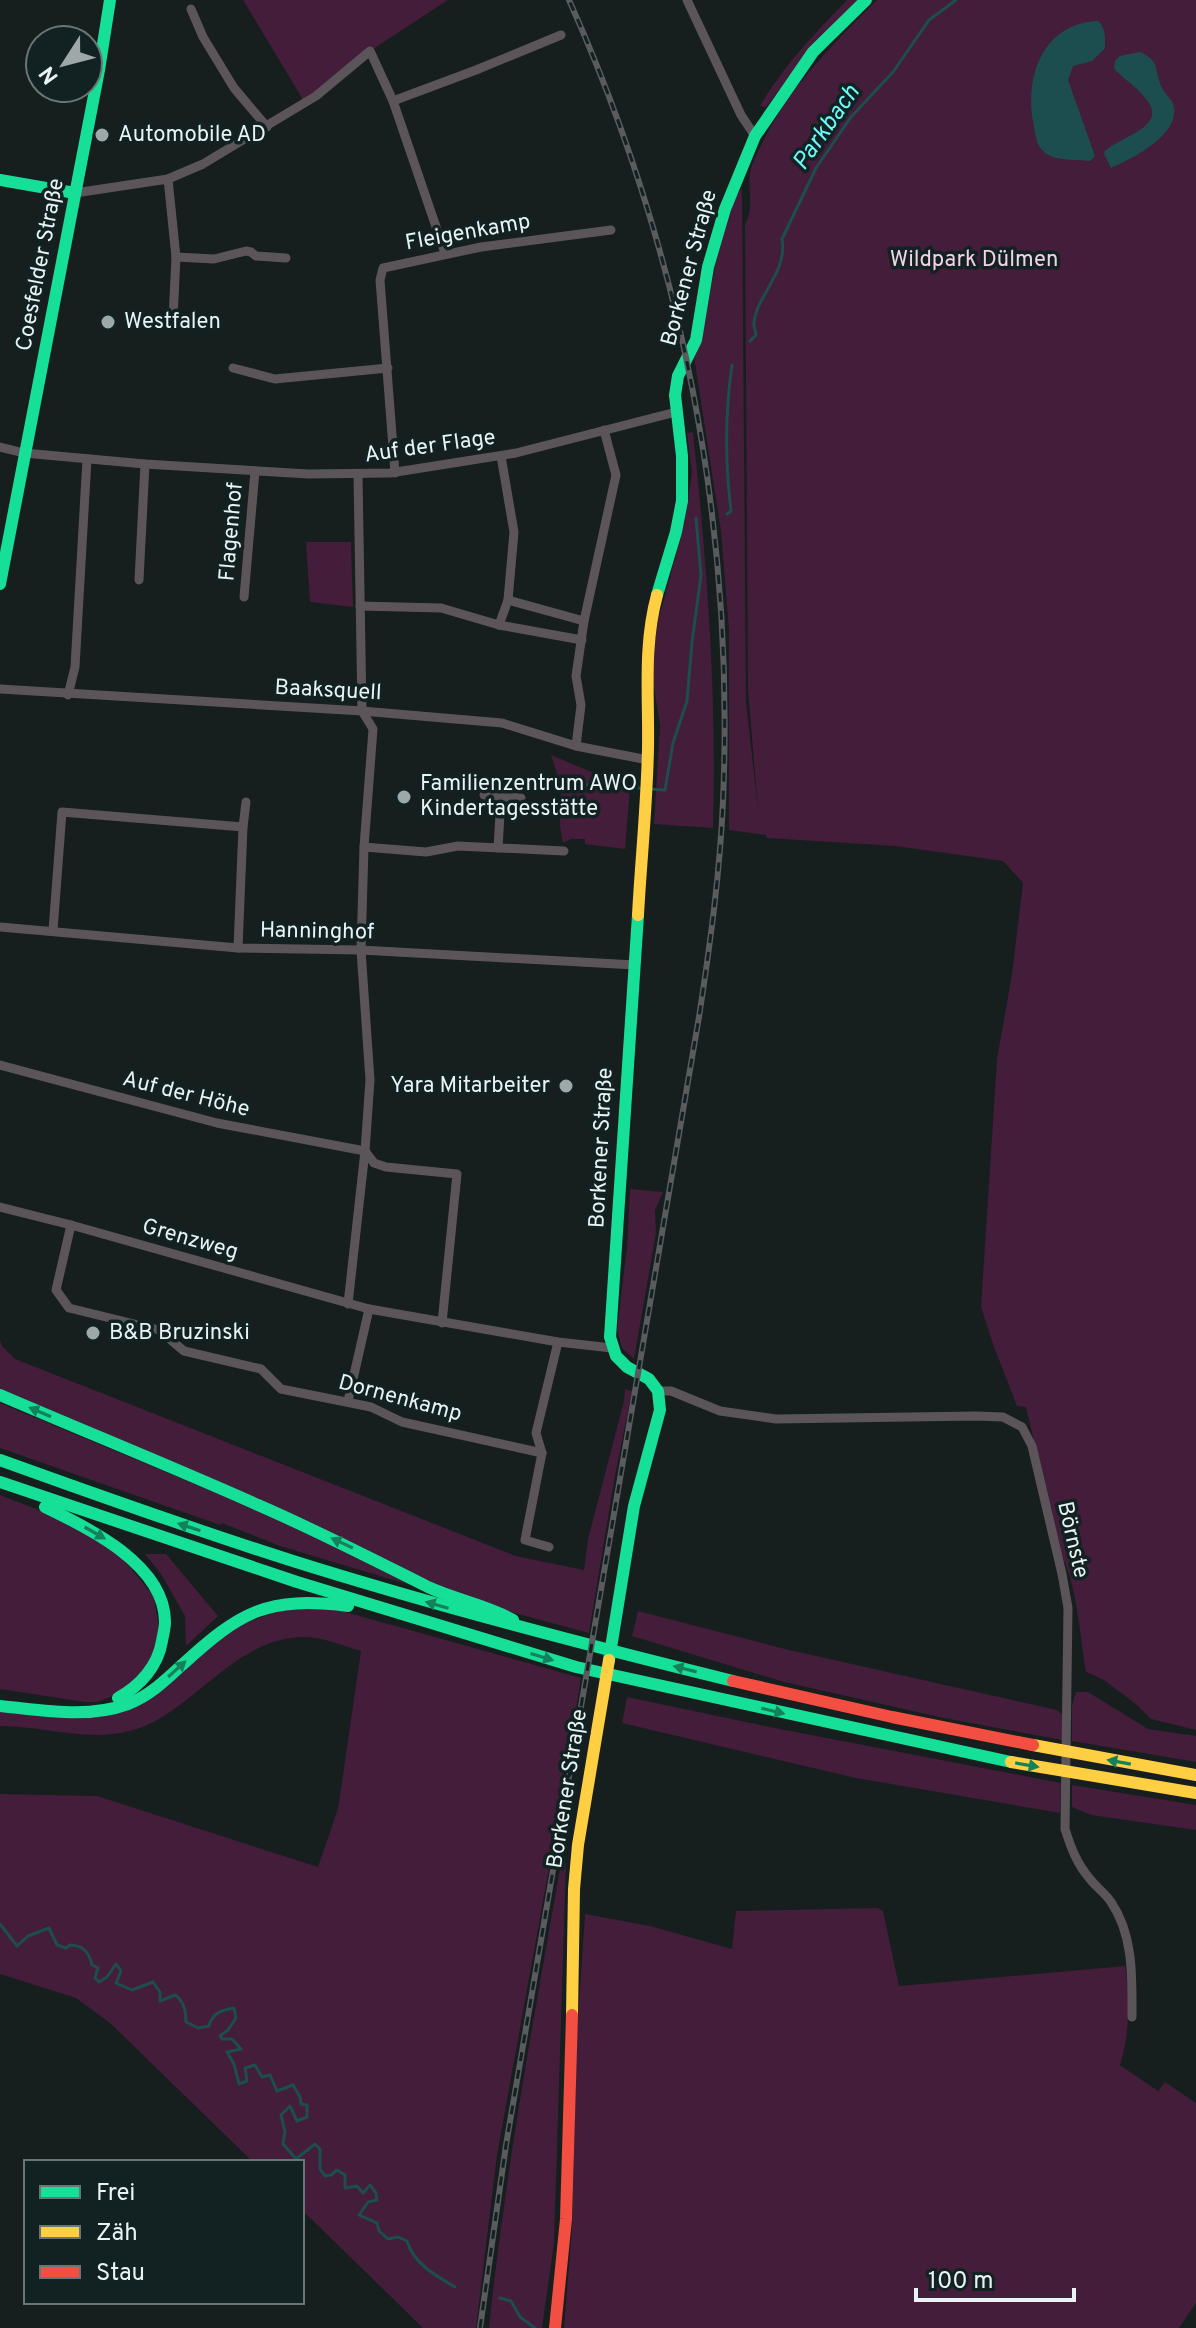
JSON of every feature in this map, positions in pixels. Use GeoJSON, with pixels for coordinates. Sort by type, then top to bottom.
{"type":"FeatureCollection","features":[{"type":"Feature","properties":{"kind":"main road","name":"Coesfelder Straße"},"geometry":{"type":"LineString","coordinates":[[0,584],[110,0]]}},
{"type":"Feature","properties":{"kind":"main road","name":"Borkener Straße"},"geometry":{"type":"LineString","coordinates":[[612,1348],[611,1322],[648,760],[645,661],[648,631],[679,516],[684,471],[676,412],[676,385],[696,340],[708,267],[725,209],[755,136],[813,52],[866,0]]}},
{"type":"Feature","properties":{"kind":"main road"},"geometry":{"type":"LineString","coordinates":[[0,180],[75,193]]}},
{"type":"Feature","properties":{"kind":"main road"},"geometry":{"type":"LineString","coordinates":[[612,1348],[627,1367],[649,1379],[658,1391]]}},
{"type":"Feature","properties":{"kind":"main road","name":"Borkener Straße"},"geometry":{"type":"LineString","coordinates":[[555,2328],[563,2274],[568,2195],[574,1889],[584,1803],[640,1477],[660,1410],[658,1391]]}},
{"type":"Feature","properties":{"kind":"main road"},"geometry":{"type":"LineString","coordinates":[[0,1395],[259,1505],[433,1589],[494,1609],[539,1634]]}},
{"type":"Feature","properties":{"kind":"main road"},"geometry":{"type":"LineString","coordinates":[[0,1460],[242,1544],[539,1634],[886,1717],[1196,1775]]}},
{"type":"Feature","properties":{"kind":"main road"},"geometry":{"type":"LineString","coordinates":[[0,1484],[200,1551],[576,1667],[999,1760],[1196,1793]]}},
{"type":"Feature","properties":{"kind":"main road"},"geometry":{"type":"LineString","coordinates":[[0,1484],[62,1515],[130,1557],[155,1588],[165,1621],[163,1641],[155,1663],[129,1693],[109,1702],[86,1706],[0,1694]]}},
{"type":"Feature","properties":{"kind":"main road"},"geometry":{"type":"LineString","coordinates":[[0,1706],[83,1712],[110,1710],[130,1703],[162,1683],[219,1632],[252,1611],[290,1601],[330,1603],[414,1617]]}},
{"type":"Feature","properties":{"kind":"street"},"geometry":{"type":"LineString","coordinates":[[687,0],[741,115],[755,136]]}},
{"type":"Feature","properties":{"kind":"street"},"geometry":{"type":"LineString","coordinates":[[191,9],[203,37],[234,88],[267,127]]}},
{"type":"Feature","properties":{"kind":"street"},"geometry":{"type":"LineString","coordinates":[[393,101],[561,35]]}},
{"type":"Feature","properties":{"kind":"street"},"geometry":{"type":"LineString","coordinates":[[75,193],[168,179],[203,164],[316,96],[370,51],[393,101],[445,253]]}},
{"type":"Feature","properties":{"kind":"street"},"geometry":{"type":"LineString","coordinates":[[168,179],[176,257],[173,319]]}},
{"type":"Feature","properties":{"kind":"street","name":"Fleigenkamp"},"geometry":{"type":"LineString","coordinates":[[395,473],[380,280],[383,268],[445,253],[611,230]]}},
{"type":"Feature","properties":{"kind":"street"},"geometry":{"type":"LineString","coordinates":[[176,257],[214,259],[246,251],[256,256],[286,258]]}},
{"type":"Feature","properties":{"kind":"street"},"geometry":{"type":"LineString","coordinates":[[233,368],[275,379],[388,368]]}},
{"type":"Feature","properties":{"kind":"street","name":"Auf der Flage"},"geometry":{"type":"LineString","coordinates":[[0,447],[24,453],[145,464],[358,475],[395,473],[501,456],[676,412]]}},
{"type":"Feature","properties":{"kind":"street"},"geometry":{"type":"LineString","coordinates":[[576,746],[581,705],[576,676],[584,621],[616,475],[604,430]]}},
{"type":"Feature","properties":{"kind":"street"},"geometry":{"type":"LineString","coordinates":[[499,625],[508,600],[514,532],[501,456]]}},
{"type":"Feature","properties":{"kind":"street"},"geometry":{"type":"LineString","coordinates":[[68,695],[75,667],[87,459]]}},
{"type":"Feature","properties":{"kind":"street"},"geometry":{"type":"LineString","coordinates":[[139,580],[145,464]]}},
{"type":"Feature","properties":{"kind":"street","name":"Flagenhof"},"geometry":{"type":"LineString","coordinates":[[244,597],[255,471]]}},
{"type":"Feature","properties":{"kind":"street"},"geometry":{"type":"LineString","coordinates":[[348,1304],[370,1080],[361,950],[364,847],[373,729],[362,711],[358,475]]}},
{"type":"Feature","properties":{"kind":"street"},"geometry":{"type":"LineString","coordinates":[[508,600],[584,621]]}},
{"type":"Feature","properties":{"kind":"street"},"geometry":{"type":"LineString","coordinates":[[360,606],[441,608],[499,625],[582,640]]}},
{"type":"Feature","properties":{"kind":"street","name":"Baaksquell"},"geometry":{"type":"LineString","coordinates":[[0,689],[362,711],[502,723],[576,746],[648,760]]}},
{"type":"Feature","properties":{"kind":"street"},"geometry":{"type":"LineString","coordinates":[[484,795],[521,798]]}},
{"type":"Feature","properties":{"kind":"street"},"geometry":{"type":"LineString","coordinates":[[498,848],[501,797]]}},
{"type":"Feature","properties":{"kind":"street"},"geometry":{"type":"LineString","coordinates":[[238,948],[246,802]]}},
{"type":"Feature","properties":{"kind":"street"},"geometry":{"type":"LineString","coordinates":[[53,930],[62,812],[243,827]]}},
{"type":"Feature","properties":{"kind":"street"},"geometry":{"type":"LineString","coordinates":[[364,847],[426,852],[458,846],[564,851]]}},
{"type":"Feature","properties":{"kind":"street","name":"Hanninghof"},"geometry":{"type":"LineString","coordinates":[[0,927],[238,948],[361,950],[635,965]]}},
{"type":"Feature","properties":{"kind":"street","name":"Auf der Höhe"},"geometry":{"type":"LineString","coordinates":[[0,1065],[217,1123],[365,1151],[374,1163],[386,1167],[457,1174],[442,1323]]}},
{"type":"Feature","properties":{"kind":"street","name":"Grenzweg"},"geometry":{"type":"LineString","coordinates":[[0,1207],[369,1309],[558,1342],[612,1348]]}},
{"type":"Feature","properties":{"kind":"street","name":"Dornenkamp"},"geometry":{"type":"LineString","coordinates":[[71,1225],[56,1290],[69,1308],[159,1330],[184,1351],[261,1369],[281,1389],[348,1401],[371,1407],[402,1422],[542,1453]]}},
{"type":"Feature","properties":{"kind":"street"},"geometry":{"type":"LineString","coordinates":[[348,1401],[369,1309]]}},
{"type":"Feature","properties":{"kind":"street"},"geometry":{"type":"LineString","coordinates":[[549,1547],[525,1540],[542,1453],[536,1433],[558,1342]]}},
{"type":"Feature","properties":{"kind":"street","name":"Börnste"},"geometry":{"type":"LineString","coordinates":[[658,1391],[671,1391],[720,1411],[776,1419],[1003,1417],[1022,1427],[1032,1446],[1068,1608],[1065,1829],[1074,1857],[1089,1879],[1111,1901],[1126,1932],[1132,1972],[1132,2017]]}},
{"type":"Feature","properties":{"kind":"green space"},"geometry":{"type":"Polygon","coordinates":[[[243,0],[448,0],[370,51],[305,103],[243,0]]]}},
{"type":"Feature","properties":{"kind":"green space"},"geometry":{"type":"Polygon","coordinates":[[[847,0],[859,0],[806,54],[766,107],[760,106],[789,64],[847,0]]]}},
{"type":"Feature","properties":{"kind":"green space","name":"Wildpark Dülmen"},"geometry":{"type":"Polygon","coordinates":[[[877,0],[1196,0],[1196,1730],[1151,1719],[1104,1680],[1086,1672],[1074,1594],[1059,1549],[1026,1407],[1017,1406],[981,1307],[997,1059],[1012,974],[1023,883],[1003,861],[895,846],[767,838],[766,835],[729,830],[729,631],[721,531],[694,357],[724,228],[733,202],[742,188],[746,702],[758,809],[748,690],[745,224],[750,210],[750,172],[764,140],[791,96],[822,57],[877,0]]]}},
{"type":"Feature","properties":{"kind":"green space"},"geometry":{"type":"Polygon","coordinates":[[[693,432],[710,630],[714,729],[713,828],[654,824],[660,725],[653,681],[654,646],[684,526],[692,473],[687,433],[693,432]]]}},
{"type":"Feature","properties":{"kind":"green space"},"geometry":{"type":"Polygon","coordinates":[[[306,542],[351,542],[353,607],[310,602],[306,542]]]}},
{"type":"Feature","properties":{"kind":"green space"},"geometry":{"type":"Polygon","coordinates":[[[551,755],[630,788],[625,849],[585,844],[585,839],[571,839],[563,843],[560,827],[561,786],[551,755]]]}},
{"type":"Feature","properties":{"kind":"green space"},"geometry":{"type":"Polygon","coordinates":[[[630,1189],[663,1192],[655,1210],[656,1233],[634,1359],[622,1348],[617,1330],[630,1189]]]}},
{"type":"Feature","properties":{"kind":"green space"},"geometry":{"type":"Polygon","coordinates":[[[0,1340],[15,1359],[516,1556],[584,1570],[588,1539],[625,1389],[632,1391],[589,1633],[454,1593],[0,1390],[0,1340]]]}},
{"type":"Feature","properties":{"kind":"green space"},"geometry":{"type":"Polygon","coordinates":[[[0,1403],[305,1530],[410,1585],[280,1546],[222,1523],[220,1525],[0,1448],[0,1403]]]}},
{"type":"Feature","properties":{"kind":"green space"},"geometry":{"type":"Polygon","coordinates":[[[0,1495],[78,1529],[119,1553],[154,1597],[159,1629],[151,1662],[119,1694],[97,1702],[85,1702],[0,1689],[0,1495]]]}},
{"type":"Feature","properties":{"kind":"green space"},"geometry":{"type":"Polygon","coordinates":[[[145,1554],[166,1554],[218,1616],[186,1646],[185,1616],[161,1574],[145,1554]]]}},
{"type":"Feature","properties":{"kind":"green space"},"geometry":{"type":"Polygon","coordinates":[[[290,1607],[331,1608],[581,1678],[497,2155],[476,2328],[423,2328],[304,2212],[304,2160],[251,2160],[110,2023],[76,1998],[0,1974],[0,1794],[97,1796],[318,1867],[338,1809],[361,1651],[317,1638],[279,1640],[238,1660],[165,1715],[127,1732],[91,1735],[0,1726],[0,1710],[105,1716],[235,1627],[290,1607]]]}},
{"type":"Feature","properties":{"kind":"green space"},"geometry":{"type":"Polygon","coordinates":[[[638,1611],[785,1649],[1057,1710],[1062,1715],[1062,1740],[944,1718],[784,1682],[632,1636],[638,1611]]]}},
{"type":"Feature","properties":{"kind":"green space"},"geometry":{"type":"Polygon","coordinates":[[[1076,1692],[1088,1692],[1148,1729],[1196,1736],[1196,1762],[1072,1741],[1072,1705],[1076,1692]]]}},
{"type":"Feature","properties":{"kind":"green space"},"geometry":{"type":"Polygon","coordinates":[[[627,1697],[1061,1783],[1060,1813],[856,1778],[622,1723],[627,1697]]]}},
{"type":"Feature","properties":{"kind":"green space"},"geometry":{"type":"Polygon","coordinates":[[[1072,1785],[1196,1805],[1196,1830],[1091,1815],[1072,1807],[1072,1785]]]}},
{"type":"Feature","properties":{"kind":"green space"},"geometry":{"type":"Polygon","coordinates":[[[561,1863],[566,1863],[554,2243],[542,2328],[489,2328],[512,2153],[561,1863]]]}},
{"type":"Feature","properties":{"kind":"green space"},"geometry":{"type":"Polygon","coordinates":[[[878,1908],[883,1911],[899,1986],[1125,1966],[1128,2016],[1120,2065],[1158,2091],[1165,2082],[1196,2103],[1196,2303],[1179,2328],[564,2328],[572,2228],[577,2033],[585,1914],[650,1926],[732,1949],[736,1911],[878,1908]]]}},
{"type":"Feature","properties":{"kind":"water"},"geometry":{"type":"Polygon","coordinates":[[[1098,21],[1104,30],[1105,48],[1092,61],[1073,66],[1068,80],[1095,156],[1090,161],[1046,154],[1037,140],[1031,103],[1036,69],[1052,41],[1064,31],[1098,21]]]}},
{"type":"Feature","properties":{"kind":"water"},"geometry":{"type":"Polygon","coordinates":[[[1140,52],[1154,63],[1162,88],[1173,104],[1174,115],[1154,144],[1111,168],[1105,151],[1144,127],[1151,119],[1149,103],[1114,68],[1120,56],[1140,52]]]}},
{"type":"Feature","properties":{"kind":"waterway","name":"Parkbach"},"geometry":{"type":"LineString","coordinates":[[750,341],[756,335],[756,313],[780,262],[782,239],[816,168],[851,117],[893,72],[929,20],[956,0]]}},
{"type":"Feature","properties":{"kind":"waterway"},"geometry":{"type":"LineString","coordinates":[[727,514],[731,511],[727,438],[732,365]]}},
{"type":"Feature","properties":{"kind":"waterway","name":"Parkbach"},"geometry":{"type":"LineString","coordinates":[[648,789],[665,790],[673,743],[687,701],[701,575],[696,518]]}},
{"type":"Feature","properties":{"kind":"waterway","name":"Parkbach"},"geometry":{"type":"LineString","coordinates":[[576,784],[640,788]]}},
{"type":"Feature","properties":{"kind":"waterway"},"geometry":{"type":"LineString","coordinates":[[0,1924],[17,1946],[28,1936],[49,1928],[57,1945],[85,1950],[92,1965],[98,1968],[95,1978],[99,1982],[116,1964],[121,1971],[116,1983],[132,1990],[153,1982],[160,1992],[160,2001],[175,1995],[184,2007],[186,2022],[198,2028],[209,2026],[218,2013],[234,2008],[236,2018],[220,2036],[222,2039],[232,2039],[241,2049],[227,2052],[239,2084],[247,2081],[245,2068],[255,2065],[262,2077],[270,2075],[277,2091],[293,2085],[301,2104],[307,2105],[307,2117],[297,2121],[290,2106],[281,2115],[285,2132],[283,2144],[296,2159],[315,2144],[320,2149],[320,2169],[325,2176],[337,2170],[345,2175],[345,2188],[357,2186],[363,2193],[370,2185],[377,2200],[368,2202],[359,2215],[377,2223],[379,2231],[388,2239],[398,2237],[407,2241],[420,2262],[455,2287]]}},
{"type":"Feature","properties":{"kind":"waterway"},"geometry":{"type":"LineString","coordinates":[[500,2298],[511,2301],[520,2317],[535,2328]]}},
{"type":"Feature","properties":{"kind":"railway"},"geometry":{"type":"LineString","coordinates":[[480,2328],[506,2145],[699,1017],[714,909],[723,801],[724,698],[720,595],[709,493],[693,392],[671,291],[642,193],[609,95],[569,0]]}},
{"type":"Feature","properties":{"kind":"traffic: fast"},"geometry":{"type":"LineString","coordinates":[[0,584],[110,0]]}},
{"type":"Feature","properties":{"kind":"traffic: fast"},"geometry":{"type":"LineString","coordinates":[[657,595],[682,501],[682,456],[675,395],[678,376],[696,340],[708,267],[725,209],[755,136],[813,52],[866,0]]}},
{"type":"Feature","properties":{"kind":"traffic: fast"},"geometry":{"type":"LineString","coordinates":[[0,180],[75,193]]}},
{"type":"Feature","properties":{"kind":"traffic: fast"},"geometry":{"type":"LineString","coordinates":[[609,1660],[634,1506],[660,1410],[658,1391],[649,1379],[627,1367],[616,1356],[610,1337],[638,915]]}},
{"type":"Feature","properties":{"kind":"traffic: fast"},"geometry":{"type":"LineString","coordinates":[[0,1395],[280,1515],[428,1587],[513,1620]]}},
{"type":"Feature","properties":{"kind":"traffic: fast"},"geometry":{"type":"LineString","coordinates":[[0,1460],[183,1525],[348,1578],[513,1625],[733,1681]]}},
{"type":"Feature","properties":{"kind":"traffic: fast"},"geometry":{"type":"LineString","coordinates":[[0,1482],[297,1582],[576,1667],[1011,1762]]}},
{"type":"Feature","properties":{"kind":"traffic: fast"},"geometry":{"type":"LineString","coordinates":[[45,1507],[122,1551],[139,1566],[162,1602],[165,1624],[157,1659],[141,1681],[118,1698]]}},
{"type":"Feature","properties":{"kind":"traffic: fast"},"geometry":{"type":"LineString","coordinates":[[0,1706],[64,1712],[112,1709],[136,1701],[150,1692],[221,1632],[257,1612],[296,1603],[348,1606]]}},
{"type":"Feature","properties":{"kind":"traffic: slow"},"geometry":{"type":"LineString","coordinates":[[638,915],[647,769],[648,653],[657,595]]}},
{"type":"Feature","properties":{"kind":"traffic: slow"},"geometry":{"type":"LineString","coordinates":[[572,2015],[574,1889],[578,1845],[609,1660]]}},
{"type":"Feature","properties":{"kind":"traffic: slow"},"geometry":{"type":"LineString","coordinates":[[1033,1745],[1196,1775]]}},
{"type":"Feature","properties":{"kind":"traffic: slow"},"geometry":{"type":"LineString","coordinates":[[1011,1762],[1196,1793]]}},
{"type":"Feature","properties":{"kind":"traffic: jam"},"geometry":{"type":"LineString","coordinates":[[733,1681],[1033,1745]]}},
{"type":"Feature","properties":{"kind":"traffic: jam"},"geometry":{"type":"LineString","coordinates":[[555,2328],[566,2219],[572,2015]]}},
{"type":"Feature","properties":{"kind":"place","name":"Automobile AD"},"geometry":{"type":"Point","coordinates":[102,135]}},
{"type":"Feature","properties":{"kind":"place","name":"Westfalen"},"geometry":{"type":"Point","coordinates":[108,322]}},
{"type":"Feature","properties":{"kind":"place","name":"Familienzentrum AWO Kindertagesstätte"},"geometry":{"type":"Point","coordinates":[404,797]}},
{"type":"Feature","properties":{"kind":"place","name":"Yara Mitarbeiter"},"geometry":{"type":"Point","coordinates":[566,1086]}},
{"type":"Feature","properties":{"kind":"place","name":"B&B Bruzinski"},"geometry":{"type":"Point","coordinates":[93,1333]}}]}
